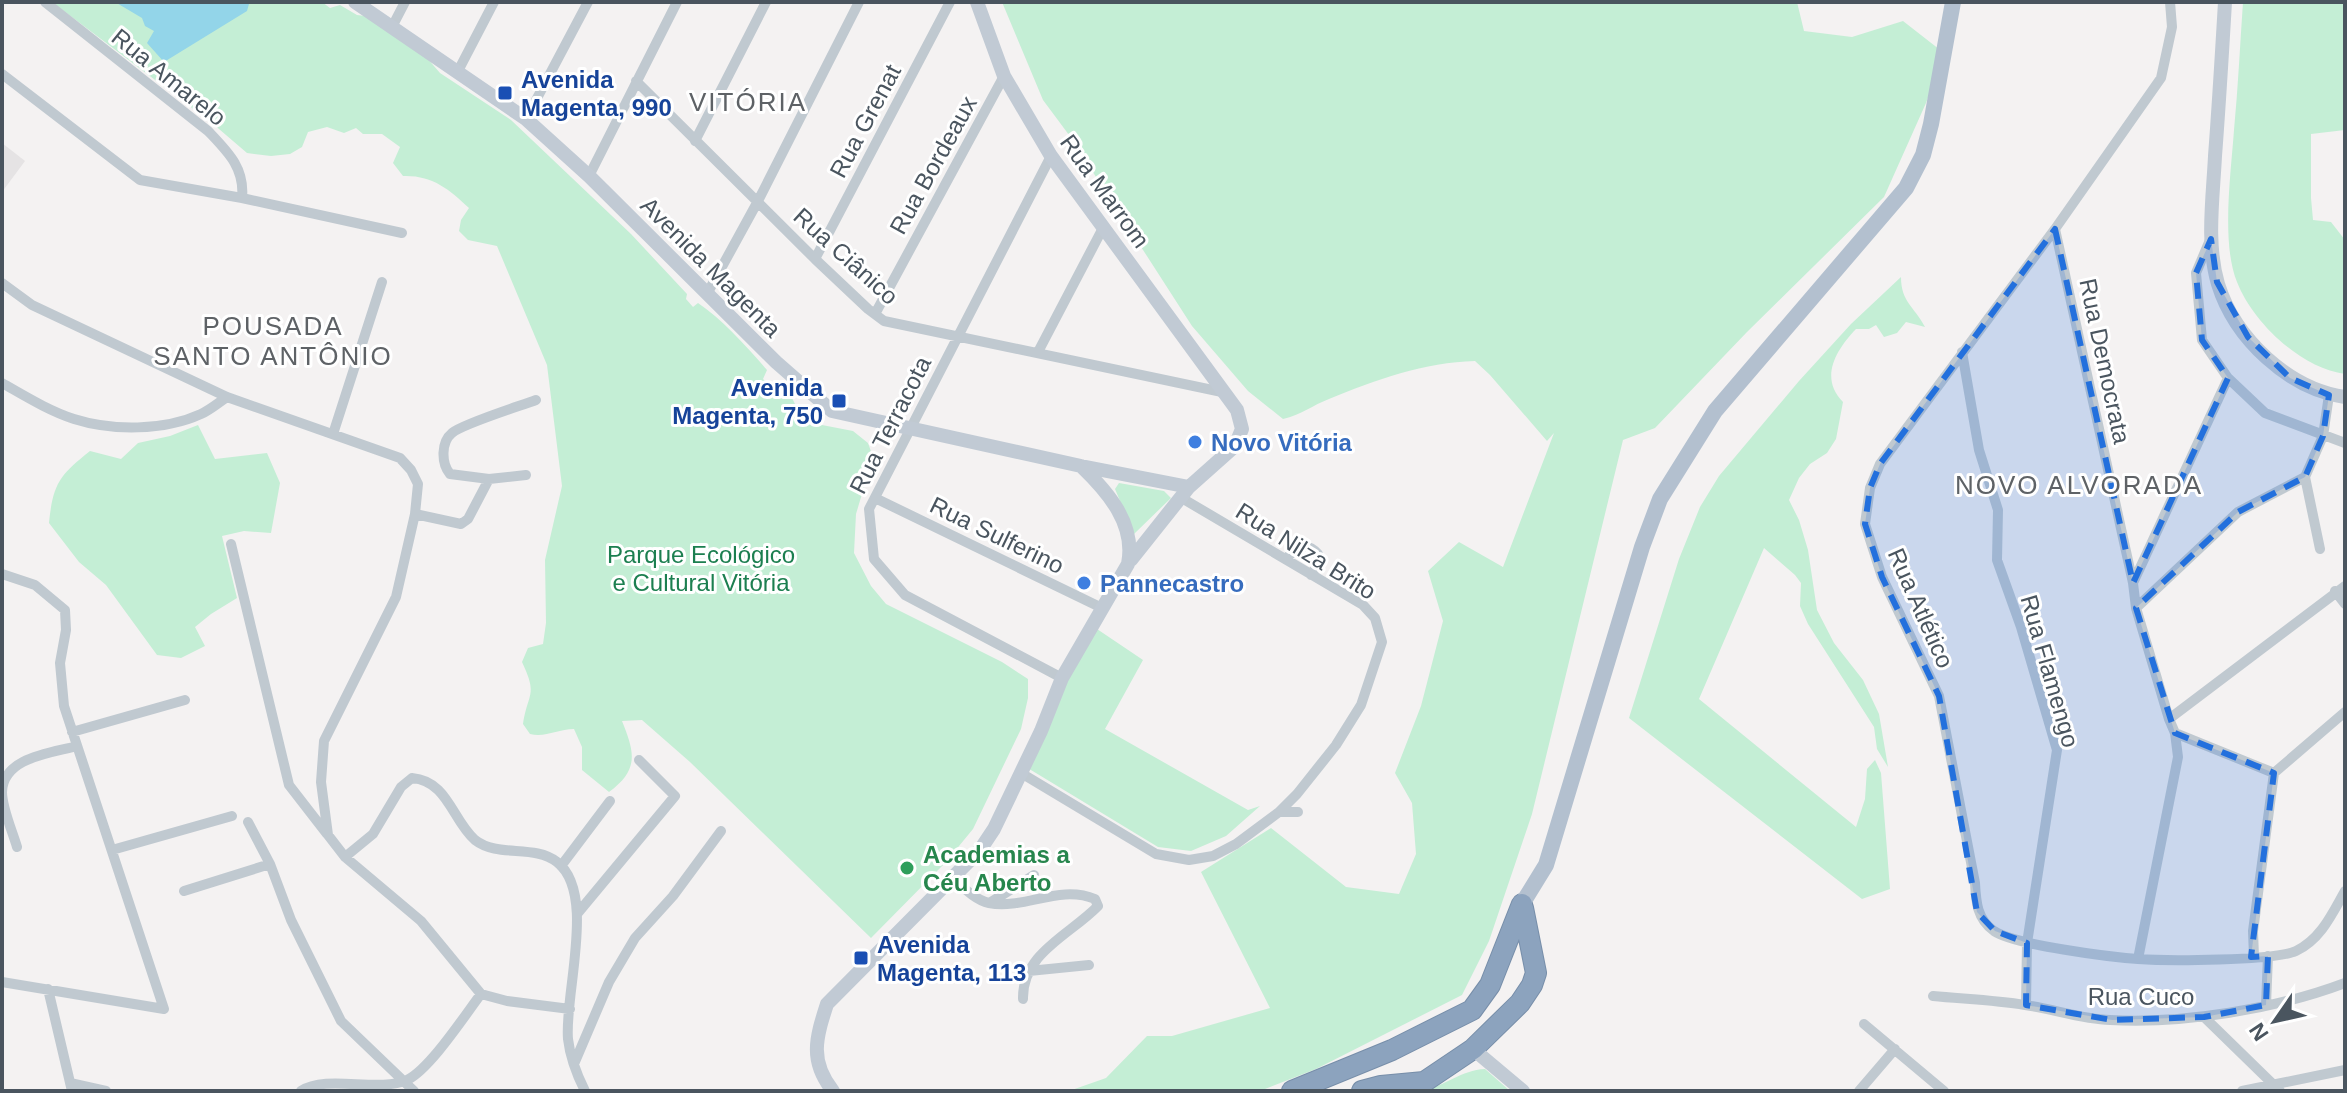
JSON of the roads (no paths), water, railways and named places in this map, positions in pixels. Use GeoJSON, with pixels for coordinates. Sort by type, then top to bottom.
{"type":"FeatureCollection","features":[{"type":"Feature","properties":{"kind":"highway"},"geometry":{"type":"LineString","coordinates":[[1292,1091],[1392,1050],[1472,1010],[1490,985],[1522,904]]}},
{"type":"Feature","properties":{"kind":"highway"},"geometry":{"type":"LineString","coordinates":[[1362,1091],[1424,1082],[1473,1049],[1520,1003],[1536,973],[1522,904]]}},
{"type":"Feature","properties":{"kind":"highway"},"geometry":{"type":"LineString","coordinates":[[1490,985],[1505,984],[1514,990],[1520,1003]]}},
{"type":"Feature","properties":{"kind":"main road"},"geometry":{"type":"LineString","coordinates":[[1522,904],[1546,865],[1642,547],[1660,499],[1715,411],[1906,188],[1923,155],[1931,124],[1953,2]]}},
{"type":"Feature","properties":{"kind":"street","name":"Rua Amarelo"},"geometry":{"type":"LineString","coordinates":[[45,2],[208,131],[229,154],[244,181],[242,198]]}},
{"type":"Feature","properties":{"kind":"street","name":"Avenida Magenta"},"geometry":{"type":"LineString","coordinates":[[355,2],[526,119],[589,176],[776,362],[832,411],[1115,472],[1184,492]]}},
{"type":"Feature","properties":{"kind":"street"},"geometry":{"type":"LineString","coordinates":[[392,27],[405,2]]}},
{"type":"Feature","properties":{"kind":"street"},"geometry":{"type":"LineString","coordinates":[[457,73],[494,2]]}},
{"type":"Feature","properties":{"kind":"street"},"geometry":{"type":"LineString","coordinates":[[526,119],[588,2]]}},
{"type":"Feature","properties":{"kind":"street"},"geometry":{"type":"LineString","coordinates":[[589,176],[677,2]]}},
{"type":"Feature","properties":{"kind":"street"},"geometry":{"type":"LineString","coordinates":[[695,141],[766,2]]}},
{"type":"Feature","properties":{"kind":"street"},"geometry":{"type":"LineString","coordinates":[[707,294],[859,2]]}},
{"type":"Feature","properties":{"kind":"street","name":"Rua Grenat"},"geometry":{"type":"LineString","coordinates":[[815,259],[950,2]]}},
{"type":"Feature","properties":{"kind":"street","name":"Rua Marrom"},"geometry":{"type":"LineString","coordinates":[[977,2],[1004,76],[1051,156],[1237,410],[1242,429],[1235,446],[1184,492]]}},
{"type":"Feature","properties":{"kind":"street","name":"Rua Atlético"},"geometry":{"type":"LineString","coordinates":[[2170,2],[2172,27],[2161,78],[2055,229],[1880,464],[1870,488],[1865,524],[1882,577],[1939,696],[1975,883],[1977,912],[1995,931],[2027,943],[2138,959],[2288,954],[2299,950],[2324,929],[2345,891]]}},
{"type":"Feature","properties":{"kind":"street"},"geometry":{"type":"LineString","coordinates":[[2225,2],[2211,239],[2217,282],[2227,309],[2248,337],[2290,378],[2329,395],[2345,397]]}},
{"type":"Feature","properties":{"kind":"street"},"geometry":{"type":"LineString","coordinates":[[2,74],[140,180],[242,198],[402,233]]}},
{"type":"Feature","properties":{"kind":"street","name":"Rua Bordeaux"},"geometry":{"type":"LineString","coordinates":[[875,314],[1004,76]]}},
{"type":"Feature","properties":{"kind":"street","name":"Rua Ciânico"},"geometry":{"type":"LineString","coordinates":[[636,81],[815,259],[884,321],[1222,392]]}},
{"type":"Feature","properties":{"kind":"street","name":"Rua Terracota"},"geometry":{"type":"LineString","coordinates":[[1051,156],[869,509],[874,559],[905,595],[1062,678]]}},
{"type":"Feature","properties":{"kind":"street"},"geometry":{"type":"LineString","coordinates":[[1038,352],[1104,226]]}},
{"type":"Feature","properties":{"kind":"street","name":"Rua Democrata"},"geometry":{"type":"LineString","coordinates":[[2055,229],[2136,608],[2175,733]]}},
{"type":"Feature","properties":{"kind":"street"},"geometry":{"type":"LineString","coordinates":[[2211,239],[2196,273],[2202,340],[2228,378],[2265,413],[2345,443]]}},
{"type":"Feature","properties":{"kind":"street"},"geometry":{"type":"LineString","coordinates":[[333,434],[382,282]]}},
{"type":"Feature","properties":{"kind":"street"},"geometry":{"type":"LineString","coordinates":[[2,283],[32,305],[227,397],[400,458],[411,470],[418,484],[415,514],[396,597],[324,741],[321,782],[328,835]]}},
{"type":"Feature","properties":{"kind":"street","name":"Rua Flamengo"},"geometry":{"type":"LineString","coordinates":[[1962,352],[1979,450],[1998,510],[1997,560],[2021,627],[2057,750],[2027,943],[2026,1005]]}},
{"type":"Feature","properties":{"kind":"street"},"geometry":{"type":"LineString","coordinates":[[2133,583],[2228,378]]}},
{"type":"Feature","properties":{"kind":"street"},"geometry":{"type":"LineString","coordinates":[[2,383],[74,419],[110,426],[143,427],[176,423],[202,414],[227,397]]}},
{"type":"Feature","properties":{"kind":"street"},"geometry":{"type":"LineString","coordinates":[[2320,549],[2305,477],[2323,436],[2329,395]]}},
{"type":"Feature","properties":{"kind":"street"},"geometry":{"type":"LineString","coordinates":[[526,475],[489,479],[450,474],[445,468],[444,456],[453,431],[536,400]]}},
{"type":"Feature","properties":{"kind":"street"},"geometry":{"type":"LineString","coordinates":[[1081,466],[1103,487],[1122,518],[1132,546],[1128,564]]}},
{"type":"Feature","properties":{"kind":"street"},"geometry":{"type":"LineString","coordinates":[[1103,487],[1104,480],[1115,472]]}},
{"type":"Feature","properties":{"kind":"street"},"geometry":{"type":"LineString","coordinates":[[2136,608],[2238,512],[2305,477]]}},
{"type":"Feature","properties":{"kind":"street"},"geometry":{"type":"LineString","coordinates":[[415,514],[461,524],[468,519],[489,479]]}},
{"type":"Feature","properties":{"kind":"street"},"geometry":{"type":"LineString","coordinates":[[833,1091],[822,1077],[816,1056],[819,1029],[827,1004],[980,850],[994,829],[1021,773],[1062,678],[1128,564],[1184,492]]}},
{"type":"Feature","properties":{"kind":"street","name":"Rua Nilza Brito"},"geometry":{"type":"LineString","coordinates":[[1021,773],[1156,854],[1189,860],[1213,856],[1225,850],[1279,812],[1336,745],[1353,719],[1361,705],[1382,642],[1375,618],[1363,605],[1184,492]]}},
{"type":"Feature","properties":{"kind":"street","name":"Rua Sulferino"},"geometry":{"type":"LineString","coordinates":[[875,498],[1102,608]]}},
{"type":"Feature","properties":{"kind":"street"},"geometry":{"type":"LineString","coordinates":[[231,544],[289,785],[345,857],[421,921],[481,994],[507,1001],[570,1009]]}},
{"type":"Feature","properties":{"kind":"street"},"geometry":{"type":"LineString","coordinates":[[1286,559],[1304,545],[1312,547],[1318,554],[1318,564],[1311,575]]}},
{"type":"Feature","properties":{"kind":"street"},"geometry":{"type":"LineString","coordinates":[[2,574],[35,585],[65,610],[66,630],[60,663],[64,706],[164,1009],[2,982]]}},
{"type":"Feature","properties":{"kind":"street"},"geometry":{"type":"LineString","coordinates":[[2169,719],[2340,589],[2345,604]]}},
{"type":"Feature","properties":{"kind":"street"},"geometry":{"type":"LineString","coordinates":[[72,732],[185,700]]}},
{"type":"Feature","properties":{"kind":"street"},"geometry":{"type":"LineString","coordinates":[[2254,957],[2253,931],[2274,773],[2345,712]]}},
{"type":"Feature","properties":{"kind":"street"},"geometry":{"type":"LineString","coordinates":[[2138,959],[2178,757],[2175,733],[2274,773]]}},
{"type":"Feature","properties":{"kind":"street"},"geometry":{"type":"LineString","coordinates":[[17,847],[2,793],[6,778],[17,765],[30,759],[77,746]]}},
{"type":"Feature","properties":{"kind":"street"},"geometry":{"type":"LineString","coordinates":[[577,914],[675,796],[639,760]]}},
{"type":"Feature","properties":{"kind":"street"},"geometry":{"type":"LineString","coordinates":[[345,857],[373,834],[401,787],[412,778],[422,779],[440,792],[476,840],[495,849],[556,860],[576,893],[568,1039],[585,1091]]}},
{"type":"Feature","properties":{"kind":"street"},"geometry":{"type":"LineString","coordinates":[[561,866],[610,801]]}},
{"type":"Feature","properties":{"kind":"street"},"geometry":{"type":"LineString","coordinates":[[1279,812],[1298,812]]}},
{"type":"Feature","properties":{"kind":"street"},"geometry":{"type":"LineString","coordinates":[[112,850],[232,816]]}},
{"type":"Feature","properties":{"kind":"street"},"geometry":{"type":"LineString","coordinates":[[248,822],[270,864],[291,920],[341,1021],[414,1091]]}},
{"type":"Feature","properties":{"kind":"street"},"geometry":{"type":"LineString","coordinates":[[574,1064],[609,982],[635,938],[673,896],[721,831]]}},
{"type":"Feature","properties":{"kind":"street"},"geometry":{"type":"LineString","coordinates":[[184,891],[270,864]]}},
{"type":"Feature","properties":{"kind":"street"},"geometry":{"type":"LineString","coordinates":[[989,903],[1034,875]]}},
{"type":"Feature","properties":{"kind":"street"},"geometry":{"type":"LineString","coordinates":[[953,878],[989,903],[1071,894],[1095,899],[1098,906],[1058,937],[1029,971],[1023,984],[1023,999]]}},
{"type":"Feature","properties":{"kind":"street"},"geometry":{"type":"LineString","coordinates":[[2266,1005],[2268,956]]}},
{"type":"Feature","properties":{"kind":"street"},"geometry":{"type":"LineString","coordinates":[[1029,971],[1089,965]]}},
{"type":"Feature","properties":{"kind":"street","name":"Rua Cuco"},"geometry":{"type":"LineString","coordinates":[[1933,996],[2026,1005],[2084,1018],[2112,1020],[2204,1017],[2300,999],[2345,983]]}},
{"type":"Feature","properties":{"kind":"street"},"geometry":{"type":"LineString","coordinates":[[48,989],[71,1087],[106,1091]]}},
{"type":"Feature","properties":{"kind":"street"},"geometry":{"type":"LineString","coordinates":[[301,1091],[315,1086],[406,1081],[423,1068],[481,994]]}},
{"type":"Feature","properties":{"kind":"street"},"geometry":{"type":"LineString","coordinates":[[2204,1017],[2276,1087]]}},
{"type":"Feature","properties":{"kind":"street"},"geometry":{"type":"LineString","coordinates":[[1864,1024],[1944,1091]]}},
{"type":"Feature","properties":{"kind":"street"},"geometry":{"type":"LineString","coordinates":[[1473,1049],[1523,1091]]}},
{"type":"Feature","properties":{"kind":"street"},"geometry":{"type":"LineString","coordinates":[[1859,1091],[1895,1049]]}},
{"type":"Feature","properties":{"kind":"street"},"geometry":{"type":"LineString","coordinates":[[2242,1091],[2276,1087],[2345,1070]]}},
{"type":"Feature","properties":{"kind":"water"},"geometry":{"type":"Polygon","coordinates":[[[115,2],[249,4],[247,11],[164,62],[147,43],[154,31],[145,26],[142,18],[115,2]]]}},
{"type":"Feature","properties":{"kind":"place","name":"Avenida Magenta, 990"},"geometry":{"type":"Point","coordinates":[505,93]}},
{"type":"Feature","properties":{"kind":"place","name":"Avenida Magenta, 750"},"geometry":{"type":"Point","coordinates":[839,401]}},
{"type":"Feature","properties":{"kind":"place","name":"Novo Vitória"},"geometry":{"type":"Point","coordinates":[1195,442]}},
{"type":"Feature","properties":{"kind":"place","name":"Pannecastro"},"geometry":{"type":"Point","coordinates":[1084,583]}},
{"type":"Feature","properties":{"kind":"place","name":"Academias a Céu Aberto"},"geometry":{"type":"Point","coordinates":[907,868]}},
{"type":"Feature","properties":{"kind":"place","name":"Avenida Magenta, 113"},"geometry":{"type":"Point","coordinates":[861,958]}},
{"type":"Feature","properties":{"kind":"district","name":"VITÓRIA"},"geometry":{"type":"Point","coordinates":[748,102]}},
{"type":"Feature","properties":{"kind":"district","name":"POUSADA SANTO ANTÔNIO"},"geometry":{"type":"Point","coordinates":[273,341]}},
{"type":"Feature","properties":{"kind":"district","name":"NOVO ALVORADA"},"geometry":{"type":"Point","coordinates":[2079,485]}},
{"type":"Feature","properties":{"kind":"park label","name":"Parque Ecológico e Cultural Vitória"},"geometry":{"type":"Point","coordinates":[701,568]}}]}
